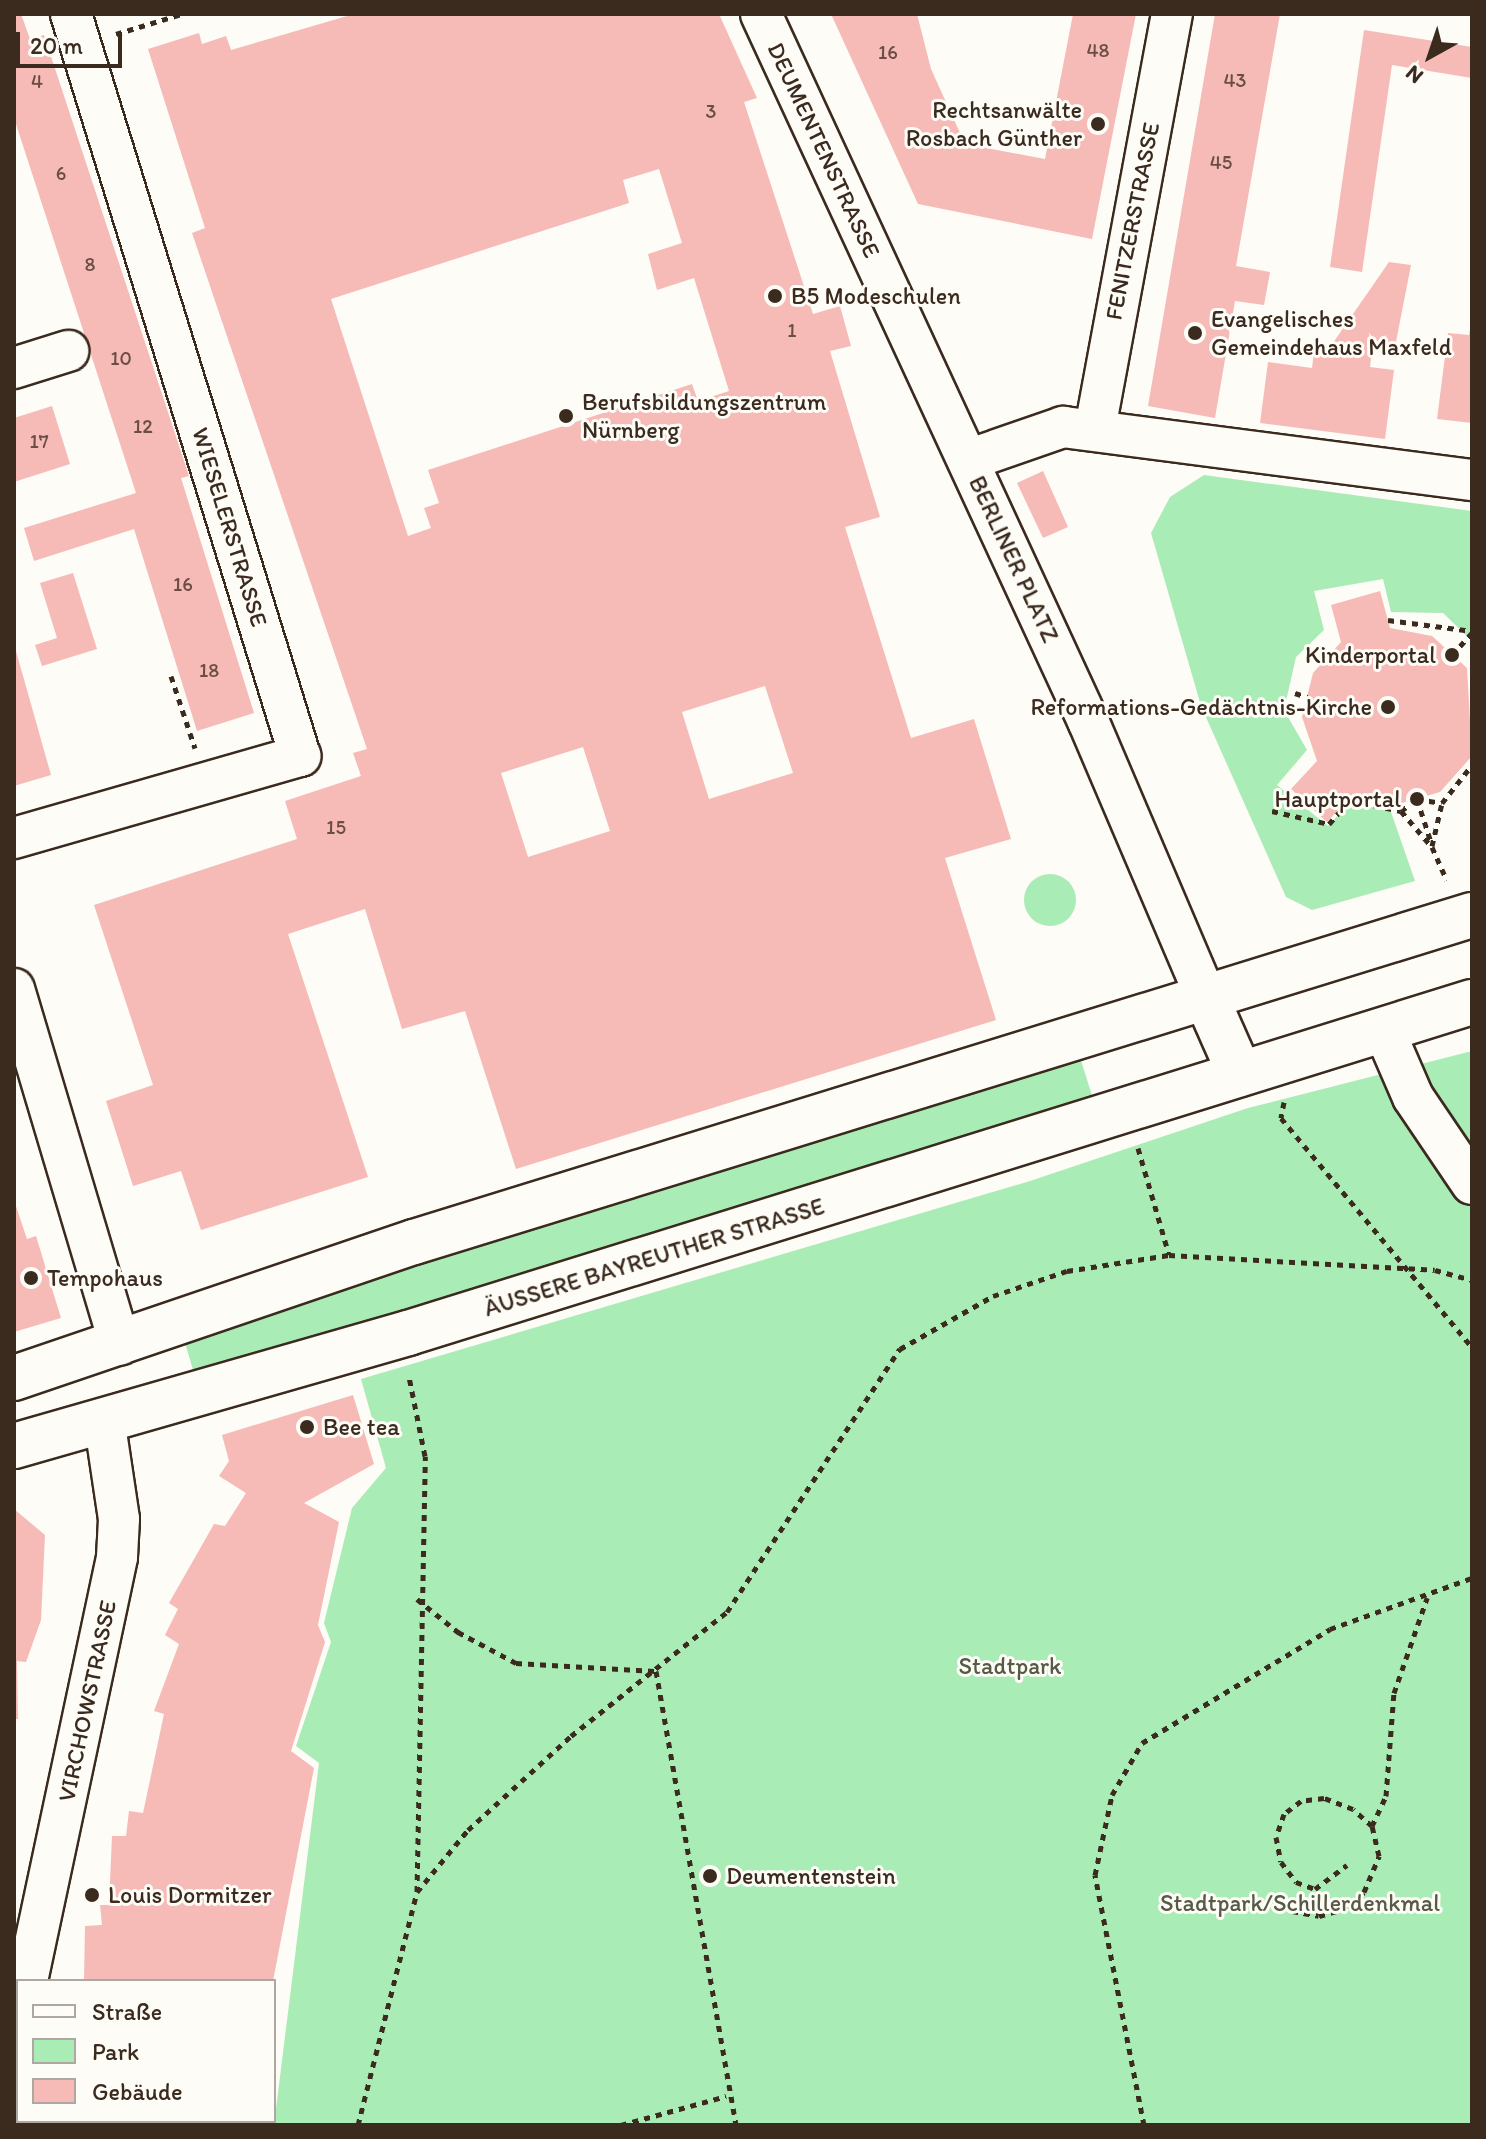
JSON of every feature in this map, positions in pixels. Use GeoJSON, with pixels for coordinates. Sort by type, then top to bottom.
{"type":"FeatureCollection","features":[{"type":"Feature","properties":{"kind":"main road"},"geometry":{"type":"LineString","coordinates":[[14,1378],[120,1345],[414,1242],[1472,915]]}},
{"type":"Feature","properties":{"kind":"main road"},"geometry":{"type":"LineString","coordinates":[[1206,997],[1240,1074]]}},
{"type":"Feature","properties":{"kind":"main road","name":"ÄUSSERE BAYREUTHER STRASSE"},"geometry":{"type":"LineString","coordinates":[[14,1446],[408,1333],[1472,1002]]}},
{"type":"Feature","properties":{"kind":"street","name":"DEUMENTENSTRASSE"},"geometry":{"type":"LineString","coordinates":[[761,14],[968,460]]}},
{"type":"Feature","properties":{"kind":"street","name":"FENITZERSTRASSE"},"geometry":{"type":"LineString","coordinates":[[1095,429],[1172,14]]}},
{"type":"Feature","properties":{"kind":"street","name":"WIESELERSTRASSE"},"geometry":{"type":"LineString","coordinates":[[14,838],[300,756],[76,30]]}},
{"type":"Feature","properties":{"kind":"street"},"geometry":{"type":"LineString","coordinates":[[14,368],[68,351]]}},
{"type":"Feature","properties":{"kind":"street","name":"BERLINER PLATZ"},"geometry":{"type":"LineString","coordinates":[[1206,997],[968,460],[1045,429],[1095,429],[1472,480]]}},
{"type":"Feature","properties":{"kind":"street"},"geometry":{"type":"LineString","coordinates":[[14,989],[120,1345]]}},
{"type":"Feature","properties":{"kind":"street"},"geometry":{"type":"LineString","coordinates":[[1384,1030],[1444,1151],[1472,1184]]}},
{"type":"Feature","properties":{"kind":"street","name":"VIRCHOWSTRASSE"},"geometry":{"type":"LineString","coordinates":[[27,1979],[117,1557],[119,1519],[104,1419]]}},
{"type":"Feature","properties":{"kind":"path"},"geometry":{"type":"LineString","coordinates":[[76,30],[182,14]]}},
{"type":"Feature","properties":{"kind":"path"},"geometry":{"type":"LineString","coordinates":[[1388,620],[1472,632]]}},
{"type":"Feature","properties":{"kind":"path"},"geometry":{"type":"LineString","coordinates":[[1452,655],[1472,632]]}},
{"type":"Feature","properties":{"kind":"path"},"geometry":{"type":"LineString","coordinates":[[171,676],[190,733]]}},
{"type":"Feature","properties":{"kind":"path"},"geometry":{"type":"LineString","coordinates":[[1295,693],[1307,697]]}},
{"type":"Feature","properties":{"kind":"path"},"geometry":{"type":"LineString","coordinates":[[1432,847],[1442,803],[1472,765]]}},
{"type":"Feature","properties":{"kind":"path"},"geometry":{"type":"LineString","coordinates":[[1349,797],[1401,811],[1432,847]]}},
{"type":"Feature","properties":{"kind":"path"},"geometry":{"type":"LineString","coordinates":[[1401,811],[1417,799],[1442,803]]}},
{"type":"Feature","properties":{"kind":"path"},"geometry":{"type":"LineString","coordinates":[[1417,799],[1432,847],[1447,880]]}},
{"type":"Feature","properties":{"kind":"path"},"geometry":{"type":"LineString","coordinates":[[1272,811],[1329,824],[1350,800],[1361,800]]}},
{"type":"Feature","properties":{"kind":"path"},"geometry":{"type":"LineString","coordinates":[[1291,1058],[1281,1118],[1469,1335],[1472,1347]]}},
{"type":"Feature","properties":{"kind":"path"},"geometry":{"type":"LineString","coordinates":[[1137,1144],[1169,1255]]}},
{"type":"Feature","properties":{"kind":"path"},"geometry":{"type":"LineString","coordinates":[[417,1892],[468,1830],[727,1612],[900,1349],[993,1296],[1067,1271],[1169,1255],[1414,1272],[1472,1280]]}},
{"type":"Feature","properties":{"kind":"path"},"geometry":{"type":"LineString","coordinates":[[358,2125],[417,1892],[417,1599],[425,1456],[409,1377]]}},
{"type":"Feature","properties":{"kind":"path"},"geometry":{"type":"LineString","coordinates":[[1144,2125],[1095,1875],[1112,1795],[1142,1743],[1182,1714],[1330,1629],[1386,1604],[1427,1598],[1472,1578]]}},
{"type":"Feature","properties":{"kind":"path"},"geometry":{"type":"LineString","coordinates":[[1292,1911],[1319,1916],[1344,1909],[1364,1892],[1379,1856],[1372,1826],[1386,1796],[1394,1693],[1427,1598]]}},
{"type":"Feature","properties":{"kind":"path"},"geometry":{"type":"LineString","coordinates":[[417,1599],[458,1632],[516,1663],[656,1671]]}},
{"type":"Feature","properties":{"kind":"path"},"geometry":{"type":"LineString","coordinates":[[656,1671],[726,2096],[736,2125]]}},
{"type":"Feature","properties":{"kind":"path"},"geometry":{"type":"LineString","coordinates":[[1347,1865],[1315,1889],[1296,1882],[1281,1862],[1276,1837],[1284,1814],[1301,1801],[1324,1798],[1372,1826]]}},
{"type":"Feature","properties":{"kind":"path"},"geometry":{"type":"LineString","coordinates":[[621,2125],[726,2096]]}},
{"type":"Feature","properties":{"kind":"green space"},"geometry":{"type":"Polygon","coordinates":[[[1204,475],[1472,511],[1472,641],[1443,613],[1391,612],[1383,579],[1314,591],[1324,630],[1296,657],[1284,710],[1307,750],[1277,785],[1328,826],[1350,802],[1391,812],[1415,881],[1312,910],[1286,897],[1201,706],[1151,533],[1170,497],[1204,475]]]}},
{"type":"Feature","properties":{"kind":"green space"},"geometry":{"type":"Polygon","coordinates":[[[1050,874],[1068,882],[1076,900],[1068,918],[1050,926],[1032,918],[1024,900],[1032,882],[1050,874]]]}},
{"type":"Feature","properties":{"kind":"green space","name":"Stadtpark"},"geometry":{"type":"Polygon","coordinates":[[[1472,1051],[1472,2125],[274,2125],[319,1763],[296,1746],[331,1642],[324,1623],[352,1508],[386,1468],[361,1379],[1030,1181],[1248,1108],[1472,1051]]]}},
{"type":"Feature","properties":{"kind":"green space"},"geometry":{"type":"Polygon","coordinates":[[[1079,1054],[1094,1102],[194,1373],[185,1343],[352,1283],[1079,1054]]]}},
{"type":"Feature","properties":{"kind":"building"},"geometry":{"type":"Polygon","coordinates":[[[14,14],[21,14],[30,39],[44,35],[189,476],[181,478],[254,713],[197,731],[134,529],[34,561],[24,528],[136,493],[14,118],[14,14]]]}},
{"type":"Feature","properties":{"kind":"building","name":"Berufsbildungszentrum Nürnberg"},"geometry":{"type":"Polygon","coordinates":[[[354,14],[719,14],[757,98],[744,102],[813,314],[840,306],[851,346],[830,351],[880,517],[845,527],[911,738],[974,719],[1011,839],[945,858],[996,1020],[516,1169],[465,1011],[402,1029],[365,909],[288,934],[368,1177],[201,1230],[181,1171],[133,1186],[106,1101],[153,1085],[94,905],[297,839],[285,801],[361,776],[353,753],[367,749],[192,233],[205,228],[148,49],[199,33],[202,44],[226,36],[231,50],[354,14]],[[659,169],[623,180],[629,203],[331,299],[408,536],[431,528],[424,508],[439,503],[428,470],[692,384],[698,401],[729,391],[694,278],[657,290],[648,254],[682,243],[659,169]],[[765,686],[682,712],[709,799],[793,773],[765,686]],[[583,747],[501,773],[528,857],[610,831],[583,747]]]}},
{"type":"Feature","properties":{"kind":"building"},"geometry":{"type":"Polygon","coordinates":[[[831,14],[917,14],[931,69],[965,144],[1045,159],[1073,14],[1136,14],[1092,239],[918,204],[831,14]]]}},
{"type":"Feature","properties":{"kind":"building"},"geometry":{"type":"Polygon","coordinates":[[[1215,14],[1280,14],[1236,266],[1270,272],[1264,305],[1235,301],[1215,418],[1148,406],[1215,14]]]}},
{"type":"Feature","properties":{"kind":"building"},"geometry":{"type":"Polygon","coordinates":[[[1364,30],[1472,47],[1472,78],[1392,65],[1362,272],[1330,267],[1364,30]]]}},
{"type":"Feature","properties":{"kind":"building"},"geometry":{"type":"Polygon","coordinates":[[[1389,262],[1411,265],[1394,352],[1372,350],[1370,367],[1394,370],[1385,439],[1260,423],[1268,362],[1312,368],[1314,352],[1326,353],[1389,262]]]}},
{"type":"Feature","properties":{"kind":"building"},"geometry":{"type":"Polygon","coordinates":[[[1470,329],[1472,423],[1437,419],[1448,333],[1469,335],[1470,329]]]}},
{"type":"Feature","properties":{"kind":"building"},"geometry":{"type":"Polygon","coordinates":[[[52,406],[70,464],[14,482],[14,418],[52,406]]]}},
{"type":"Feature","properties":{"kind":"building"},"geometry":{"type":"Polygon","coordinates":[[[1043,471],[1068,527],[1043,538],[1017,483],[1043,471]]]}},
{"type":"Feature","properties":{"kind":"building"},"geometry":{"type":"Polygon","coordinates":[[[73,573],[97,649],[42,666],[35,645],[57,638],[40,583],[73,573]]]}},
{"type":"Feature","properties":{"kind":"building","name":"Reformations-Gedächtnis-Kirche"},"geometry":{"type":"Polygon","coordinates":[[[1380,591],[1390,628],[1432,636],[1467,668],[1472,756],[1440,792],[1395,805],[1353,794],[1327,822],[1291,789],[1317,761],[1302,717],[1313,673],[1341,642],[1331,605],[1380,591]]]}},
{"type":"Feature","properties":{"kind":"building"},"geometry":{"type":"Polygon","coordinates":[[[14,644],[51,775],[14,786],[14,644]]]}},
{"type":"Feature","properties":{"kind":"building","name":"Tempohaus"},"geometry":{"type":"Polygon","coordinates":[[[14,1200],[27,1239],[36,1236],[61,1318],[14,1332],[14,1200]]]}},
{"type":"Feature","properties":{"kind":"building"},"geometry":{"type":"Polygon","coordinates":[[[353,1395],[374,1464],[304,1503],[339,1522],[318,1625],[325,1642],[291,1751],[314,1768],[273,1979],[84,1979],[85,1926],[102,1925],[100,1905],[109,1905],[112,1836],[126,1836],[129,1811],[143,1813],[164,1714],[154,1711],[179,1644],[165,1635],[178,1609],[169,1603],[214,1524],[225,1526],[246,1493],[219,1476],[229,1461],[222,1435],[353,1395]]]}},
{"type":"Feature","properties":{"kind":"building"},"geometry":{"type":"Polygon","coordinates":[[[14,1509],[45,1535],[41,1620],[26,1662],[17,1661],[18,1719],[14,1719],[14,1509]]]}},
{"type":"Feature","properties":{"kind":"building"},"geometry":{"type":"Polygon","coordinates":[[[163,2123],[258,2123],[258,2125],[163,2123]]]}},
{"type":"Feature","properties":{"kind":"place","name":"Rechtsanwälte Rosbach Günther"},"geometry":{"type":"Point","coordinates":[1098,124]}},
{"type":"Feature","properties":{"kind":"place","name":"B5 Modeschulen"},"geometry":{"type":"Point","coordinates":[775,296]}},
{"type":"Feature","properties":{"kind":"place","name":"Evangelisches Gemeindehaus Maxfeld"},"geometry":{"type":"Point","coordinates":[1195,333]}},
{"type":"Feature","properties":{"kind":"place","name":"Berufsbildungszentrum Nürnberg"},"geometry":{"type":"Point","coordinates":[566,416]}},
{"type":"Feature","properties":{"kind":"place","name":"Kinderportal"},"geometry":{"type":"Point","coordinates":[1452,655]}},
{"type":"Feature","properties":{"kind":"place","name":"Reformations-Gedächtnis-Kirche"},"geometry":{"type":"Point","coordinates":[1388,707]}},
{"type":"Feature","properties":{"kind":"place","name":"Hauptportal"},"geometry":{"type":"Point","coordinates":[1417,799]}},
{"type":"Feature","properties":{"kind":"place","name":"Tempohaus"},"geometry":{"type":"Point","coordinates":[31,1278]}},
{"type":"Feature","properties":{"kind":"place","name":"Bee tea"},"geometry":{"type":"Point","coordinates":[307,1427]}},
{"type":"Feature","properties":{"kind":"place","name":"Deumentenstein"},"geometry":{"type":"Point","coordinates":[710,1876]}},
{"type":"Feature","properties":{"kind":"place","name":"Louis Dormitzer"},"geometry":{"type":"Point","coordinates":[92,1895]}},
{"type":"Feature","properties":{"kind":"park label","name":"Stadtpark/Schillerdenkmal"},"geometry":{"type":"Point","coordinates":[1300,1903]}}]}
